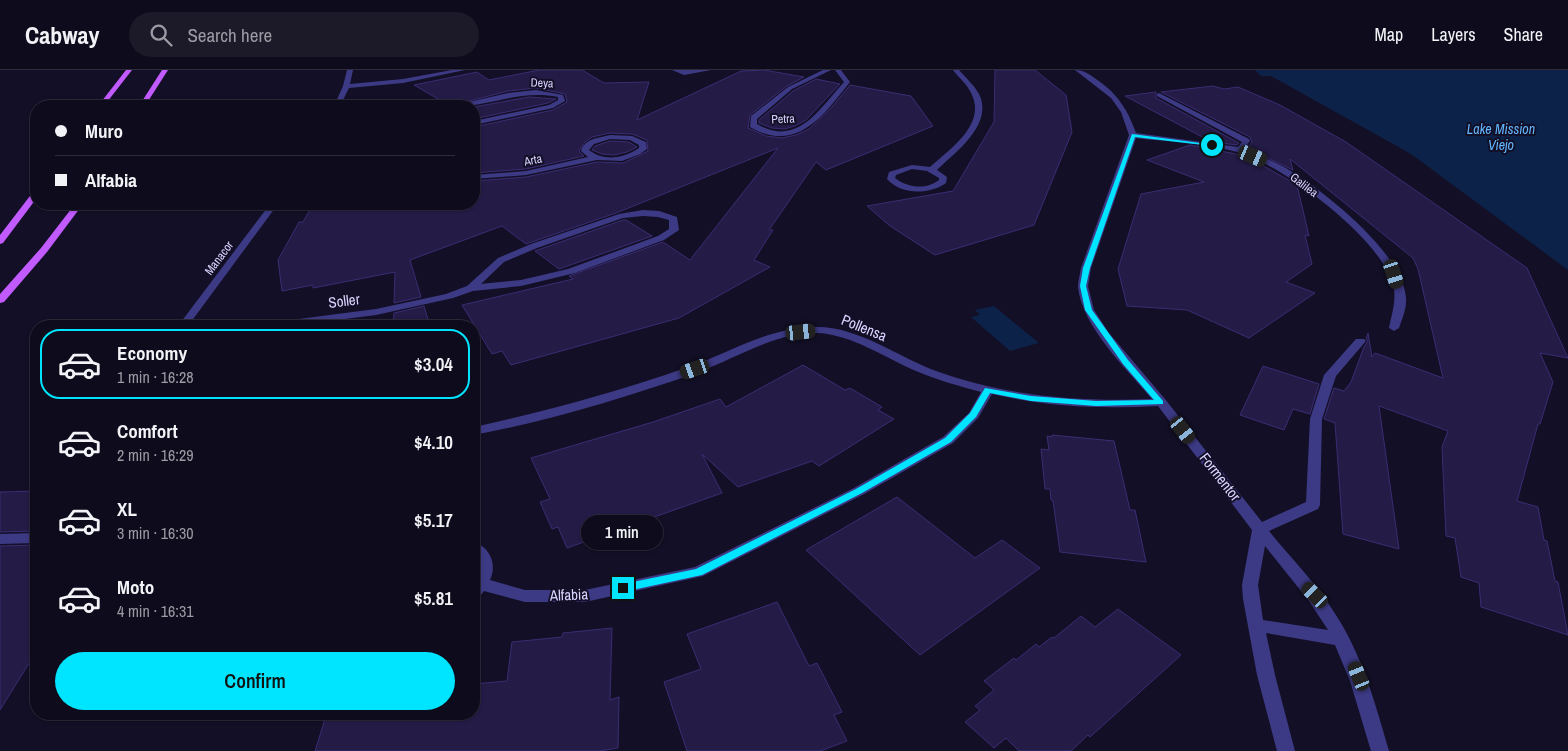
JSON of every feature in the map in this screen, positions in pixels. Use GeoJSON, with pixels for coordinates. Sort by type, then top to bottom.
{"type":"FeatureCollection","features":[{"type":"Feature","properties":{"kind":"main road"},"geometry":{"type":"LineString","coordinates":[[106,100],[129,70]]}},
{"type":"Feature","properties":{"kind":"main road"},"geometry":{"type":"LineString","coordinates":[[146,100],[165,70]]}},
{"type":"Feature","properties":{"kind":"main road"},"geometry":{"type":"LineString","coordinates":[[0,241],[30,202]]}},
{"type":"Feature","properties":{"kind":"main road"},"geometry":{"type":"LineString","coordinates":[[0,300],[44,250],[74,210]]}},
{"type":"Feature","properties":{"kind":"street"},"geometry":{"type":"LineString","coordinates":[[339,100],[346,86],[350,70]]}},
{"type":"Feature","properties":{"kind":"street"},"geometry":{"type":"LineString","coordinates":[[346,86],[403,81],[462,70]]}},
{"type":"Feature","properties":{"kind":"street"},"geometry":{"type":"LineString","coordinates":[[675,70],[684,73],[708,70]]}},
{"type":"Feature","properties":{"kind":"street","name":"Petra"},"geometry":{"type":"LineString","coordinates":[[828,70],[790,88],[754,118],[753,125],[760,130],[776,134],[799,131],[808,126],[847,82],[838,70]]}},
{"type":"Feature","properties":{"kind":"street"},"geometry":{"type":"LineString","coordinates":[[932,170],[970,134],[979,112],[977,98],[956,70]]}},
{"type":"Feature","properties":{"kind":"street"},"geometry":{"type":"LineString","coordinates":[[1078,70],[1118,99],[1127,115],[1133,135]]}},
{"type":"Feature","properties":{"kind":"street","name":"Deya"},"geometry":{"type":"LineString","coordinates":[[480,101],[540,92],[561,96],[562,101],[551,108],[480,122]]}},
{"type":"Feature","properties":{"kind":"street"},"geometry":{"type":"LineString","coordinates":[[1159,95],[1246,141],[1240,150]]}},
{"type":"Feature","properties":{"kind":"street","name":"Galilea"},"geometry":{"type":"LineString","coordinates":[[1133,135],[1240,150],[1286,172],[1321,198],[1381,252],[1394,274],[1401,297],[1394,328]]}},
{"type":"Feature","properties":{"kind":"street","name":"Formentor"},"geometry":{"type":"LineString","coordinates":[[1133,135],[1086,268],[1083,286],[1089,310],[1105,335],[1161,402],[1298,578],[1315,595],[1341,639],[1359,676],[1380,751]]}},
{"type":"Feature","properties":{"kind":"street","name":"Arta"},"geometry":{"type":"LineString","coordinates":[[480,177],[526,173],[596,158],[607,159],[630,156],[643,149],[643,144],[632,138],[600,139],[586,146],[585,151],[596,158]]}},
{"type":"Feature","properties":{"kind":"street"},"geometry":{"type":"LineString","coordinates":[[903,168],[932,170],[943,177],[943,181],[932,188],[906,187],[894,182],[891,178],[892,174],[903,168]]}},
{"type":"Feature","properties":{"kind":"street","name":"Manacor"},"geometry":{"type":"LineString","coordinates":[[187,320],[270,210]]}},
{"type":"Feature","properties":{"kind":"street"},"geometry":{"type":"LineString","coordinates":[[643,213],[659,214],[674,219],[674,230],[661,238],[571,271],[521,283],[471,288],[501,260],[622,216],[643,213]]}},
{"type":"Feature","properties":{"kind":"street","name":"Soller"},"geometry":{"type":"LineString","coordinates":[[308,320],[376,312],[449,296],[471,288]]}},
{"type":"Feature","properties":{"kind":"street","name":"Pollensa"},"geometry":{"type":"LineString","coordinates":[[480,430],[613,397],[711,363],[784,334],[818,330],[838,333],[855,339],[933,374],[988,390],[1031,398],[1096,404],[1161,402]]}},
{"type":"Feature","properties":{"kind":"street"},"geometry":{"type":"LineString","coordinates":[[1286,751],[1266,676],[1251,598],[1250,585],[1260,529],[1313,505],[1316,419],[1330,375],[1360,341]]}},
{"type":"Feature","properties":{"kind":"street","name":"Alfabia"},"geometry":{"type":"LineString","coordinates":[[480,588],[525,596],[585,596],[698,572],[859,491],[948,440],[974,415],[988,390]]}},
{"type":"Feature","properties":{"kind":"street"},"geometry":{"type":"LineString","coordinates":[[0,539],[30,538]]}},
{"type":"Feature","properties":{"kind":"street"},"geometry":{"type":"LineString","coordinates":[[480,553],[487,564],[486,574],[480,583]]}},
{"type":"Feature","properties":{"kind":"street"},"geometry":{"type":"LineString","coordinates":[[1256,625],[1341,639]]}},
{"type":"Feature","properties":{"kind":"water","name":"Lake Mission Viejo"},"geometry":{"type":"Polygon","coordinates":[[[1255,70],[1568,70],[1568,270],[1411,154],[1271,76],[1261,76],[1255,70]]]}},
{"type":"Feature","properties":{"kind":"water"},"geometry":{"type":"Polygon","coordinates":[[[994,306],[1039,343],[1010,351],[971,317],[980,315],[975,310],[994,306]]]}},
{"type":"Feature","properties":{"kind":"building"},"geometry":{"type":"Polygon","coordinates":[[[539,70],[582,70],[604,83],[649,82],[637,120],[741,71],[764,70],[804,77],[787,86],[750,115],[748,128],[766,136],[782,138],[796,135],[809,129],[831,108],[850,85],[911,96],[933,126],[826,170],[816,162],[769,230],[773,230],[754,260],[770,267],[679,318],[511,365],[502,351],[492,354],[480,334],[480,320],[471,320],[462,305],[573,279],[569,276],[663,242],[690,260],[778,148],[616,213],[526,244],[502,226],[410,260],[421,297],[394,303],[395,272],[313,288],[313,285],[282,291],[278,260],[299,222],[303,222],[310,210],[480,210],[480,181],[526,177],[597,162],[623,163],[648,151],[647,140],[632,134],[610,133],[592,137],[585,142],[579,151],[584,156],[526,169],[480,173],[480,126],[553,110],[567,102],[565,94],[536,88],[508,91],[473,100],[440,100],[414,85],[477,72],[489,80],[539,70]]]}},
{"type":"Feature","properties":{"kind":"building"},"geometry":{"type":"Polygon","coordinates":[[[995,70],[1035,70],[1066,95],[1072,132],[1034,225],[935,255],[890,226],[867,206],[953,191],[994,122],[995,70]]]}},
{"type":"Feature","properties":{"kind":"building"},"geometry":{"type":"Polygon","coordinates":[[[816,79],[840,84],[806,120],[784,129],[772,128],[759,123],[759,120],[793,91],[816,79]]]}},
{"type":"Feature","properties":{"kind":"building"},"geometry":{"type":"Polygon","coordinates":[[[1213,86],[1224,89],[1238,87],[1280,105],[1346,142],[1527,268],[1568,358],[1540,353],[1553,382],[1540,424],[1538,424],[1517,501],[1538,507],[1544,540],[1547,541],[1555,581],[1558,582],[1568,635],[1481,607],[1479,583],[1461,577],[1455,538],[1446,536],[1442,447],[1448,431],[1379,406],[1399,549],[1343,534],[1335,423],[1324,419],[1334,388],[1344,391],[1351,382],[1368,341],[1366,339],[1368,333],[1372,357],[1375,353],[1443,378],[1418,269],[1413,258],[1290,159],[1293,170],[1247,148],[1252,142],[1250,137],[1161,92],[1213,86]]]}},
{"type":"Feature","properties":{"kind":"building"},"geometry":{"type":"Polygon","coordinates":[[[1156,92],[1156,98],[1239,143],[1237,145],[1205,141],[1208,140],[1125,96],[1156,92]]]}},
{"type":"Feature","properties":{"kind":"building"},"geometry":{"type":"Polygon","coordinates":[[[529,97],[556,99],[548,103],[480,118],[480,106],[529,97]]]}},
{"type":"Feature","properties":{"kind":"building"},"geometry":{"type":"Polygon","coordinates":[[[610,141],[629,142],[637,147],[614,155],[602,154],[592,150],[595,146],[610,141]]]}},
{"type":"Feature","properties":{"kind":"building"},"geometry":{"type":"Polygon","coordinates":[[[1190,145],[1236,154],[1255,161],[1297,185],[1309,236],[1305,235],[1312,264],[1286,282],[1315,293],[1249,338],[1187,310],[1127,306],[1118,269],[1141,194],[1204,182],[1147,160],[1190,145]]]}},
{"type":"Feature","properties":{"kind":"building"},"geometry":{"type":"Polygon","coordinates":[[[623,220],[652,236],[559,269],[535,251],[623,220]]]}},
{"type":"Feature","properties":{"kind":"building"},"geometry":{"type":"Polygon","coordinates":[[[424,306],[428,320],[393,320],[394,313],[424,306]]]}},
{"type":"Feature","properties":{"kind":"building"},"geometry":{"type":"Polygon","coordinates":[[[803,365],[845,390],[850,388],[882,407],[878,410],[894,419],[819,466],[812,461],[738,487],[702,454],[722,493],[567,548],[558,527],[552,529],[540,502],[550,499],[531,458],[653,422],[720,399],[726,407],[803,365]]]}},
{"type":"Feature","properties":{"kind":"building"},"geometry":{"type":"Polygon","coordinates":[[[1263,366],[1319,384],[1310,414],[1293,409],[1284,430],[1240,415],[1263,366]]]}},
{"type":"Feature","properties":{"kind":"building"},"geometry":{"type":"Polygon","coordinates":[[[1052,435],[1114,441],[1130,510],[1135,510],[1146,562],[1060,552],[1053,501],[1051,500],[1050,489],[1045,489],[1041,449],[1049,450],[1047,436],[1052,437],[1052,435]]]}},
{"type":"Feature","properties":{"kind":"building"},"geometry":{"type":"Polygon","coordinates":[[[30,491],[30,531],[0,532],[0,492],[30,491]]]}},
{"type":"Feature","properties":{"kind":"building"},"geometry":{"type":"Polygon","coordinates":[[[897,497],[975,558],[1002,540],[1040,568],[920,655],[806,550],[897,497]]]}},
{"type":"Feature","properties":{"kind":"building"},"geometry":{"type":"Polygon","coordinates":[[[30,545],[30,662],[0,710],[0,546],[30,545]]]}},
{"type":"Feature","properties":{"kind":"building"},"geometry":{"type":"Polygon","coordinates":[[[777,602],[809,666],[817,663],[842,712],[834,715],[847,741],[820,751],[687,751],[664,682],[701,669],[687,634],[777,602]]]}},
{"type":"Feature","properties":{"kind":"building"},"geometry":{"type":"Polygon","coordinates":[[[1118,609],[1181,655],[1090,737],[1088,735],[1071,751],[1019,751],[1006,738],[994,748],[965,722],[980,710],[975,706],[994,690],[984,681],[1014,658],[1016,660],[1036,644],[1039,647],[1052,637],[1054,638],[1081,616],[1095,627],[1118,609]]]}},
{"type":"Feature","properties":{"kind":"building"},"geometry":{"type":"Polygon","coordinates":[[[612,628],[610,700],[619,697],[618,748],[599,751],[315,751],[325,720],[480,720],[480,683],[507,681],[512,642],[562,637],[563,633],[612,628]]]}},
{"type":"Feature","properties":{"kind":"route"},"geometry":{"type":"LineString","coordinates":[[623,588],[698,572],[859,491],[948,440],[974,415],[988,390],[1031,398],[1096,404],[1161,402],[1126,362],[1089,310],[1083,286],[1086,268],[1133,135],[1212,145]]}}]}
